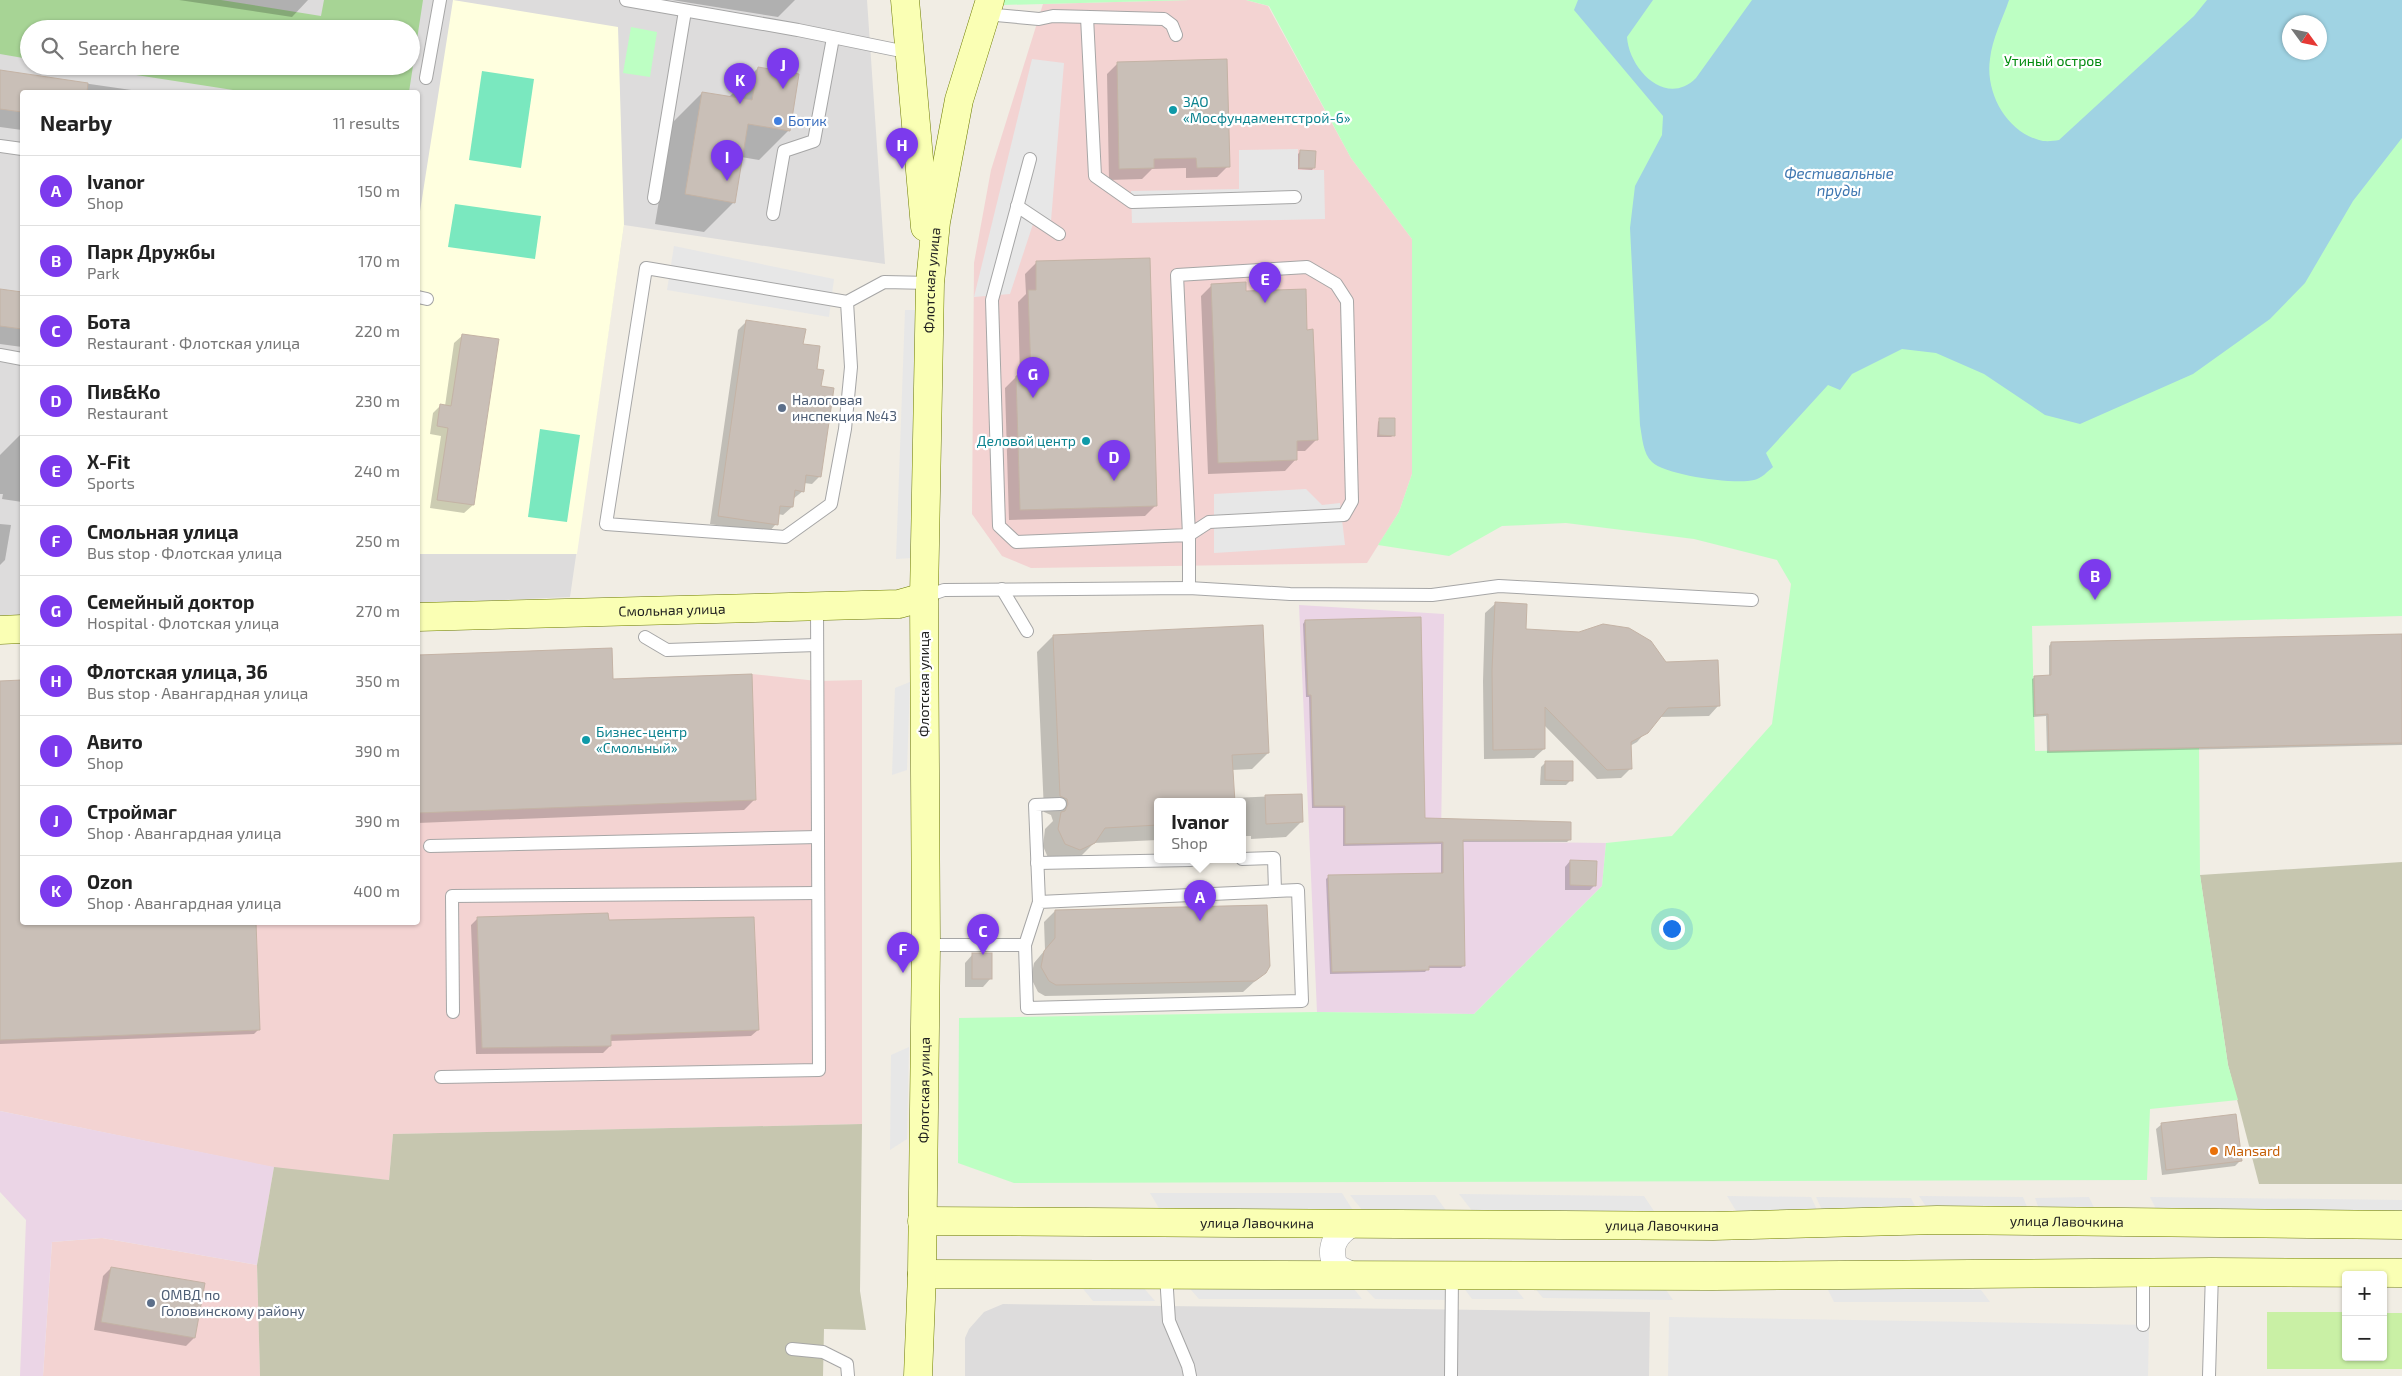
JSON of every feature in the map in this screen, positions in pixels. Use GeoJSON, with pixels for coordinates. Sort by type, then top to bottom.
{"type":"FeatureCollection","features":[{"type":"Feature","properties":{"kind":"main road"},"geometry":{"type":"LineString","coordinates":[[905,0],[930,284]]}},
{"type":"Feature","properties":{"kind":"main road","name":"Флотская улица"},"geometry":{"type":"LineString","coordinates":[[918,1376],[922,1274],[926,946],[924,597],[930,284],[936,222],[960,100],[987,7]]}},
{"type":"Feature","properties":{"kind":"main road","name":"Смольная улица"},"geometry":{"type":"LineString","coordinates":[[420,618],[899,604],[924,597]]}},
{"type":"Feature","properties":{"kind":"main road"},"geometry":{"type":"LineString","coordinates":[[0,630],[20,629]]}},
{"type":"Feature","properties":{"kind":"main road","name":"улица Лавочкина"},"geometry":{"type":"LineString","coordinates":[[922,1221],[1713,1226],[1937,1220],[2402,1225]]}},
{"type":"Feature","properties":{"kind":"main road"},"geometry":{"type":"LineString","coordinates":[[922,1274],[1713,1276],[2212,1272],[2402,1273]]}},
{"type":"Feature","properties":{"kind":"street"},"geometry":{"type":"LineString","coordinates":[[1353,1224],[1342,1230],[1334,1240],[1332,1250],[1336,1267],[1353,1275]]}},
{"type":"Feature","properties":{"kind":"lane"},"geometry":{"type":"LineString","coordinates":[[426,78],[440,0]]}},
{"type":"Feature","properties":{"kind":"lane"},"geometry":{"type":"LineString","coordinates":[[626,0],[911,53]]}},
{"type":"Feature","properties":{"kind":"lane"},"geometry":{"type":"LineString","coordinates":[[987,7],[1039,19],[1053,16],[1164,19],[1172,25],[1176,35]]}},
{"type":"Feature","properties":{"kind":"lane"},"geometry":{"type":"LineString","coordinates":[[654,198],[686,11]]}},
{"type":"Feature","properties":{"kind":"lane"},"geometry":{"type":"LineString","coordinates":[[1087,17],[1095,176],[1132,202],[1295,197]]}},
{"type":"Feature","properties":{"kind":"lane"},"geometry":{"type":"LineString","coordinates":[[773,214],[784,151],[814,141],[832,38]]}},
{"type":"Feature","properties":{"kind":"lane"},"geometry":{"type":"LineString","coordinates":[[0,146],[20,149]]}},
{"type":"Feature","properties":{"kind":"lane"},"geometry":{"type":"LineString","coordinates":[[1030,158],[992,300],[999,526],[1016,542],[1189,535],[1209,522],[1344,514],[1352,501],[1347,301],[1336,284],[1307,267],[1177,275],[1189,535],[1188,588]]}},
{"type":"Feature","properties":{"kind":"lane"},"geometry":{"type":"LineString","coordinates":[[1017,206],[1059,234]]}},
{"type":"Feature","properties":{"kind":"lane"},"geometry":{"type":"LineString","coordinates":[[847,302],[851,368],[845,429],[831,504],[785,537],[606,524],[646,268],[847,302],[884,282],[930,284]]}},
{"type":"Feature","properties":{"kind":"lane"},"geometry":{"type":"LineString","coordinates":[[0,355],[20,359]]}},
{"type":"Feature","properties":{"kind":"lane"},"geometry":{"type":"LineString","coordinates":[[924,597],[944,590],[1188,588],[1290,594],[1432,596],[1499,586],[1752,600]]}},
{"type":"Feature","properties":{"kind":"lane"},"geometry":{"type":"LineString","coordinates":[[1002,589],[1027,632]]}},
{"type":"Feature","properties":{"kind":"lane"},"geometry":{"type":"LineString","coordinates":[[441,1077],[819,1070],[817,606]]}},
{"type":"Feature","properties":{"kind":"lane"},"geometry":{"type":"LineString","coordinates":[[645,637],[667,650],[817,645]]}},
{"type":"Feature","properties":{"kind":"lane"},"geometry":{"type":"LineString","coordinates":[[1039,902],[1298,890],[1302,1001],[1027,1008],[1025,945],[1039,902],[1035,805],[1060,804]]}},
{"type":"Feature","properties":{"kind":"lane"},"geometry":{"type":"LineString","coordinates":[[430,846],[818,836]]}},
{"type":"Feature","properties":{"kind":"lane"},"geometry":{"type":"LineString","coordinates":[[1246,859],[1274,858],[1274,891]]}},
{"type":"Feature","properties":{"kind":"lane"},"geometry":{"type":"LineString","coordinates":[[1037,863],[1154,861]]}},
{"type":"Feature","properties":{"kind":"lane"},"geometry":{"type":"LineString","coordinates":[[453,1012],[452,896],[818,893]]}},
{"type":"Feature","properties":{"kind":"lane"},"geometry":{"type":"LineString","coordinates":[[926,946],[1025,945]]}},
{"type":"Feature","properties":{"kind":"lane"},"geometry":{"type":"LineString","coordinates":[[2209,1376],[2212,1272]]}},
{"type":"Feature","properties":{"kind":"lane"},"geometry":{"type":"LineString","coordinates":[[2142,1324],[2143,1273]]}},
{"type":"Feature","properties":{"kind":"lane"},"geometry":{"type":"LineString","coordinates":[[1166,1274],[1169,1321],[1188,1366],[1190,1376]]}},
{"type":"Feature","properties":{"kind":"lane"},"geometry":{"type":"LineString","coordinates":[[1451,1376],[1452,1276]]}},
{"type":"Feature","properties":{"kind":"lane"},"geometry":{"type":"LineString","coordinates":[[792,1349],[823,1352],[847,1364],[848,1376]]}},
{"type":"Feature","properties":{"kind":"shaded area"},"geometry":{"type":"Polygon","coordinates":[[[0,0],[867,0],[885,264],[624,225],[570,597],[420,604],[420,90],[20,90],[20,617],[0,618],[0,0]]]}},
{"type":"Feature","properties":{"kind":"shaded area"},"geometry":{"type":"Polygon","coordinates":[[[453,0],[618,27],[624,225],[577,554],[420,554],[420,211],[453,0]]]}},
{"type":"Feature","properties":{"kind":"shaded area"},"geometry":{"type":"Polygon","coordinates":[[[1246,0],[1268,6],[1351,158],[1412,239],[1412,474],[1399,512],[1367,563],[1031,568],[1002,556],[972,514],[974,263],[991,170],[1043,4],[1246,0]]]}},
{"type":"Feature","properties":{"kind":"shaded area"},"geometry":{"type":"Polygon","coordinates":[[[1032,59],[1064,63],[1050,233],[1033,224],[1010,294],[974,297],[1032,59]]]}},
{"type":"Feature","properties":{"kind":"shaded area"},"geometry":{"type":"Polygon","coordinates":[[[1298,149],[1298,170],[1324,170],[1325,219],[1132,223],[1131,191],[1239,189],[1239,150],[1298,149]]]}},
{"type":"Feature","properties":{"kind":"shaded area"},"geometry":{"type":"Polygon","coordinates":[[[674,246],[834,279],[829,317],[667,290],[674,246]]]}},
{"type":"Feature","properties":{"kind":"shaded area"},"geometry":{"type":"Polygon","coordinates":[[[905,310],[918,310],[912,558],[896,559],[905,310]]]}},
{"type":"Feature","properties":{"kind":"shaded area"},"geometry":{"type":"Polygon","coordinates":[[[1306,489],[1322,505],[1340,503],[1345,545],[1214,553],[1214,494],[1306,489]]]}},
{"type":"Feature","properties":{"kind":"shaded area"},"geometry":{"type":"Polygon","coordinates":[[[1299,605],[1444,614],[1441,841],[1606,843],[1602,886],[1474,1014],[1317,1012],[1299,605]]]}},
{"type":"Feature","properties":{"kind":"shaded area"},"geometry":{"type":"Polygon","coordinates":[[[612,648],[613,679],[752,674],[817,681],[862,680],[862,1124],[393,1134],[389,1180],[286,1170],[0,1111],[0,681],[20,680],[20,925],[420,925],[420,655],[612,648]]]}},
{"type":"Feature","properties":{"kind":"shaded area"},"geometry":{"type":"Polygon","coordinates":[[[910,682],[907,770],[892,775],[895,688],[910,682]]]}},
{"type":"Feature","properties":{"kind":"shaded area"},"geometry":{"type":"Polygon","coordinates":[[[2402,862],[2402,1184],[2259,1184],[2228,1065],[2200,875],[2402,862]]]}},
{"type":"Feature","properties":{"kind":"shaded area"},"geometry":{"type":"Polygon","coordinates":[[[909,1047],[907,1139],[890,1150],[891,1055],[909,1047]]]}},
{"type":"Feature","properties":{"kind":"shaded area"},"geometry":{"type":"Polygon","coordinates":[[[0,1111],[274,1167],[257,1265],[102,1238],[52,1242],[43,1376],[20,1376],[26,1220],[0,1192],[0,1111]]]}},
{"type":"Feature","properties":{"kind":"shaded area"},"geometry":{"type":"Polygon","coordinates":[[[862,1124],[860,1291],[866,1330],[824,1329],[823,1376],[260,1376],[257,1265],[274,1167],[389,1180],[393,1134],[862,1124]]]}},
{"type":"Feature","properties":{"kind":"shaded area"},"geometry":{"type":"Polygon","coordinates":[[[1150,1193],[1342,1193],[1354,1212],[1160,1210],[1150,1193]]]}},
{"type":"Feature","properties":{"kind":"shaded area"},"geometry":{"type":"Polygon","coordinates":[[[1459,1194],[1644,1196],[1656,1214],[1473,1212],[1459,1194]]]}},
{"type":"Feature","properties":{"kind":"shaded area"},"geometry":{"type":"Polygon","coordinates":[[[1350,1195],[1435,1195],[1447,1212],[1363,1211],[1350,1195]]]}},
{"type":"Feature","properties":{"kind":"shaded area"},"geometry":{"type":"Polygon","coordinates":[[[1727,1196],[1811,1197],[1819,1214],[1738,1214],[1727,1196]]]}},
{"type":"Feature","properties":{"kind":"shaded area"},"geometry":{"type":"Polygon","coordinates":[[[1919,1196],[2023,1197],[2029,1212],[1929,1211],[1919,1196]]]}},
{"type":"Feature","properties":{"kind":"shaded area"},"geometry":{"type":"Polygon","coordinates":[[[1816,1197],[1911,1198],[1918,1212],[1824,1214],[1816,1197]]]}},
{"type":"Feature","properties":{"kind":"shaded area"},"geometry":{"type":"Polygon","coordinates":[[[2089,1197],[2096,1212],[2040,1212],[2035,1198],[2089,1197]]]}},
{"type":"Feature","properties":{"kind":"shaded area"},"geometry":{"type":"Polygon","coordinates":[[[2150,1197],[2402,1200],[2402,1216],[2158,1213],[2150,1197]]]}},
{"type":"Feature","properties":{"kind":"shaded area"},"geometry":{"type":"Polygon","coordinates":[[[102,1238],[257,1265],[260,1376],[43,1376],[52,1242],[102,1238]]]}},
{"type":"Feature","properties":{"kind":"shaded area"},"geometry":{"type":"Polygon","coordinates":[[[1529,1281],[1662,1284],[1673,1300],[1543,1298],[1529,1281]]]}},
{"type":"Feature","properties":{"kind":"shaded area"},"geometry":{"type":"Polygon","coordinates":[[[1185,1283],[1351,1285],[1362,1299],[1199,1299],[1185,1283]]]}},
{"type":"Feature","properties":{"kind":"shaded area"},"geometry":{"type":"Polygon","coordinates":[[[1361,1284],[1441,1284],[1451,1300],[1375,1299],[1361,1284]]]}},
{"type":"Feature","properties":{"kind":"shaded area"},"geometry":{"type":"Polygon","coordinates":[[[1461,1284],[1512,1284],[1524,1299],[1472,1299],[1461,1284]]]}},
{"type":"Feature","properties":{"kind":"shaded area"},"geometry":{"type":"Polygon","coordinates":[[[1080,1285],[1142,1286],[1155,1301],[1093,1301],[1080,1285]]]}},
{"type":"Feature","properties":{"kind":"shaded area"},"geometry":{"type":"Polygon","coordinates":[[[1827,1288],[1981,1290],[1990,1302],[1834,1302],[1827,1288]]]}},
{"type":"Feature","properties":{"kind":"shaded area"},"geometry":{"type":"Polygon","coordinates":[[[1003,1304],[1650,1312],[1649,1376],[965,1376],[965,1338],[969,1329],[984,1312],[1003,1304]]]}},
{"type":"Feature","properties":{"kind":"shaded area"},"geometry":{"type":"Polygon","coordinates":[[[1669,1317],[2149,1325],[2148,1376],[1668,1376],[1669,1317]]]}},
{"type":"Feature","properties":{"kind":"green space"},"geometry":{"type":"Polygon","coordinates":[[[0,0],[221,0],[321,16],[324,0],[423,0],[420,20],[20,20],[20,57],[0,54],[0,0]]]}},
{"type":"Feature","properties":{"kind":"green space"},"geometry":{"type":"Polygon","coordinates":[[[1004,0],[1190,0],[1002,5],[1004,0]]]}},
{"type":"Feature","properties":{"kind":"green space","name":"Утиный остров"},"geometry":{"type":"Polygon","coordinates":[[[1246,0],[2402,0],[2402,616],[2032,626],[2035,751],[2199,748],[2200,875],[2228,1065],[2238,1100],[2150,1109],[2147,1180],[1014,1183],[958,1163],[959,1018],[1317,1012],[1474,1014],[1602,886],[1606,843],[1672,836],[1772,724],[1791,584],[1777,560],[1694,539],[1566,523],[1502,526],[1449,556],[1378,545],[1399,512],[1412,474],[1412,239],[1351,158],[1269,6],[1246,0]]]}},
{"type":"Feature","properties":{"kind":"green space"},"geometry":{"type":"Polygon","coordinates":[[[631,27],[657,32],[650,77],[623,73],[631,27]]]}},
{"type":"Feature","properties":{"kind":"green space"},"geometry":{"type":"Polygon","coordinates":[[[482,71],[534,79],[521,168],[469,160],[482,71]]]}},
{"type":"Feature","properties":{"kind":"green space"},"geometry":{"type":"Polygon","coordinates":[[[136,75],[412,75],[409,90],[233,90],[136,75]]]}},
{"type":"Feature","properties":{"kind":"green space"},"geometry":{"type":"Polygon","coordinates":[[[455,204],[541,216],[535,259],[448,247],[455,204]]]}},
{"type":"Feature","properties":{"kind":"green space"},"geometry":{"type":"Polygon","coordinates":[[[540,429],[580,435],[567,522],[528,517],[540,429]]]}},
{"type":"Feature","properties":{"kind":"green space"},"geometry":{"type":"Polygon","coordinates":[[[2267,1312],[2342,1312],[2342,1361],[2387,1361],[2387,1313],[2402,1313],[2402,1369],[2267,1369],[2267,1312]]]}},
{"type":"Feature","properties":{"kind":"water","name":"Фестивальные пруды"},"geometry":{"type":"Polygon","coordinates":[[[1578,0],[1653,0],[1627,37],[1629,49],[1634,61],[1651,81],[1662,87],[1673,89],[1685,86],[1696,78],[1752,0],[2009,0],[1991,51],[1989,72],[1991,84],[2000,108],[2017,128],[2039,140],[2049,141],[2059,140],[2194,16],[2207,0],[2402,0],[2402,138],[2353,201],[2305,283],[2270,319],[2193,374],[2080,424],[2045,415],[1984,374],[1936,353],[1902,349],[1852,374],[1840,390],[1828,385],[1766,453],[1773,467],[1762,477],[1745,481],[1701,478],[1659,467],[1649,459],[1642,439],[1630,228],[1635,186],[1662,135],[1663,116],[1574,10],[1578,0]]]}},
{"type":"Feature","properties":{"kind":"building","name":"ЗАО «Мосфундаментстрой-6»"},"geometry":{"type":"Polygon","coordinates":[[[1227,59],[1230,167],[1197,168],[1196,158],[1154,159],[1154,168],[1119,169],[1117,62],[1227,59]]]}},
{"type":"Feature","properties":{"kind":"building"},"geometry":{"type":"Polygon","coordinates":[[[758,67],[799,74],[790,131],[748,124],[735,203],[685,194],[702,92],[752,100],[758,67]]]}},
{"type":"Feature","properties":{"kind":"building"},"geometry":{"type":"Polygon","coordinates":[[[0,70],[20,73],[20,75],[34,75],[88,83],[87,90],[20,90],[20,112],[0,109],[0,70]]]}},
{"type":"Feature","properties":{"kind":"building"},"geometry":{"type":"Polygon","coordinates":[[[1300,150],[1316,151],[1315,168],[1299,168],[1300,150]]]}},
{"type":"Feature","properties":{"kind":"building","name":"Деловой центр"},"geometry":{"type":"Polygon","coordinates":[[[1150,258],[1157,506],[1020,510],[1016,376],[1031,375],[1028,290],[1036,290],[1036,261],[1150,258]]]}},
{"type":"Feature","properties":{"kind":"building"},"geometry":{"type":"Polygon","coordinates":[[[1246,282],[1246,291],[1306,289],[1307,330],[1313,329],[1318,440],[1297,441],[1297,460],[1218,463],[1211,284],[1246,282]]]}},
{"type":"Feature","properties":{"kind":"building"},"geometry":{"type":"Polygon","coordinates":[[[0,289],[20,292],[20,329],[0,326],[0,289]]]}},
{"type":"Feature","properties":{"kind":"building","name":"Налоговая инспекция №43"},"geometry":{"type":"Polygon","coordinates":[[[746,320],[806,329],[803,344],[820,346],[817,369],[824,370],[821,386],[834,388],[821,477],[806,475],[804,492],[795,490],[793,507],[780,506],[778,525],[718,516],[746,320]]]}},
{"type":"Feature","properties":{"kind":"building"},"geometry":{"type":"Polygon","coordinates":[[[462,334],[499,339],[474,505],[437,500],[448,428],[437,426],[440,404],[451,406],[462,334]]]}},
{"type":"Feature","properties":{"kind":"building"},"geometry":{"type":"Polygon","coordinates":[[[1379,418],[1395,418],[1395,436],[1379,435],[1379,418]]]}},
{"type":"Feature","properties":{"kind":"building"},"geometry":{"type":"Polygon","coordinates":[[[1495,602],[1527,604],[1526,629],[1579,632],[1603,624],[1629,628],[1651,641],[1666,662],[1718,660],[1720,706],[1668,708],[1648,733],[1631,742],[1632,769],[1607,770],[1545,707],[1545,749],[1493,750],[1492,670],[1495,602]]]}},
{"type":"Feature","properties":{"kind":"building"},"geometry":{"type":"Polygon","coordinates":[[[1421,617],[1425,818],[1571,822],[1571,840],[1463,840],[1465,966],[1429,966],[1429,970],[1332,972],[1328,875],[1443,873],[1443,842],[1345,844],[1345,806],[1314,806],[1311,695],[1308,695],[1305,620],[1421,617]]]}},
{"type":"Feature","properties":{"kind":"building"},"geometry":{"type":"Polygon","coordinates":[[[1263,625],[1269,753],[1232,755],[1235,798],[1154,798],[1154,825],[1105,828],[1095,843],[1080,850],[1065,844],[1058,829],[1061,812],[1065,811],[1068,804],[1067,799],[1060,796],[1053,635],[1263,625]]]}},
{"type":"Feature","properties":{"kind":"building"},"geometry":{"type":"Polygon","coordinates":[[[2402,634],[2402,743],[2049,751],[2048,714],[2035,715],[2034,676],[2051,675],[2051,642],[2402,634]]]}},
{"type":"Feature","properties":{"kind":"building","name":"Бизнес-центр «Смольный»"},"geometry":{"type":"Polygon","coordinates":[[[612,648],[613,679],[752,674],[756,800],[420,813],[420,655],[612,648]]]}},
{"type":"Feature","properties":{"kind":"building"},"geometry":{"type":"Polygon","coordinates":[[[20,680],[20,925],[256,925],[260,1030],[0,1040],[0,681],[20,680]]]}},
{"type":"Feature","properties":{"kind":"building"},"geometry":{"type":"Polygon","coordinates":[[[1545,761],[1573,761],[1573,781],[1545,780],[1545,761]]]}},
{"type":"Feature","properties":{"kind":"building"},"geometry":{"type":"Polygon","coordinates":[[[1302,794],[1303,822],[1266,824],[1265,795],[1302,794]]]}},
{"type":"Feature","properties":{"kind":"building"},"geometry":{"type":"Polygon","coordinates":[[[1570,860],[1597,861],[1596,886],[1570,885],[1570,860]]]}},
{"type":"Feature","properties":{"kind":"building"},"geometry":{"type":"Polygon","coordinates":[[[1267,905],[1270,966],[1266,973],[1255,981],[1056,985],[1049,981],[1041,967],[1044,951],[1055,938],[1055,910],[1267,905]]]}},
{"type":"Feature","properties":{"kind":"building"},"geometry":{"type":"Polygon","coordinates":[[[608,913],[609,920],[754,917],[759,1030],[611,1035],[611,1046],[482,1048],[477,917],[608,913]]]}},
{"type":"Feature","properties":{"kind":"building"},"geometry":{"type":"Polygon","coordinates":[[[972,953],[992,953],[992,979],[972,979],[972,953]]]}},
{"type":"Feature","properties":{"kind":"building"},"geometry":{"type":"Polygon","coordinates":[[[2236,1114],[2242,1161],[2166,1170],[2161,1123],[2236,1114]]]}},
{"type":"Feature","properties":{"kind":"building"},"geometry":{"type":"Polygon","coordinates":[[[111,1267],[205,1283],[195,1338],[101,1322],[111,1267]]]}},
{"type":"Feature","properties":{"kind":"place","name":"Строймаг"},"geometry":{"type":"Point","coordinates":[783,89]}},
{"type":"Feature","properties":{"kind":"place","name":"Ozon"},"geometry":{"type":"Point","coordinates":[740,104]}},
{"type":"Feature","properties":{"kind":"place","name":"ЗАО «Мосфундаментстрой-6»"},"geometry":{"type":"Point","coordinates":[1173,110]}},
{"type":"Feature","properties":{"kind":"place","name":"Ботик"},"geometry":{"type":"Point","coordinates":[778,121]}},
{"type":"Feature","properties":{"kind":"place","name":"Флотская улица, 36"},"geometry":{"type":"Point","coordinates":[902,169]}},
{"type":"Feature","properties":{"kind":"place","name":"Авито"},"geometry":{"type":"Point","coordinates":[727,181]}},
{"type":"Feature","properties":{"kind":"place","name":"X-Fit"},"geometry":{"type":"Point","coordinates":[1265,303]}},
{"type":"Feature","properties":{"kind":"place","name":"Семейный доктор"},"geometry":{"type":"Point","coordinates":[1033,398]}},
{"type":"Feature","properties":{"kind":"place","name":"Налоговая инспекция №43"},"geometry":{"type":"Point","coordinates":[782,408]}},
{"type":"Feature","properties":{"kind":"place","name":"Деловой центр"},"geometry":{"type":"Point","coordinates":[1086,441]}},
{"type":"Feature","properties":{"kind":"place","name":"Пив&Ко"},"geometry":{"type":"Point","coordinates":[1114,481]}},
{"type":"Feature","properties":{"kind":"place","name":"Парк Дружбы"},"geometry":{"type":"Point","coordinates":[2095,600]}},
{"type":"Feature","properties":{"kind":"place","name":"Бизнес-центр «Смольный»"},"geometry":{"type":"Point","coordinates":[586,740]}},
{"type":"Feature","properties":{"kind":"place","name":"Ivanor"},"geometry":{"type":"Point","coordinates":[1200,921]}},
{"type":"Feature","properties":{"kind":"place","name":"Бота"},"geometry":{"type":"Point","coordinates":[983,955]}},
{"type":"Feature","properties":{"kind":"place","name":"Смольная улица"},"geometry":{"type":"Point","coordinates":[903,973]}},
{"type":"Feature","properties":{"kind":"place","name":"Mansard"},"geometry":{"type":"Point","coordinates":[2214,1151]}},
{"type":"Feature","properties":{"kind":"place","name":"ОМВД по Головинскому району"},"geometry":{"type":"Point","coordinates":[151,1303]}}]}
